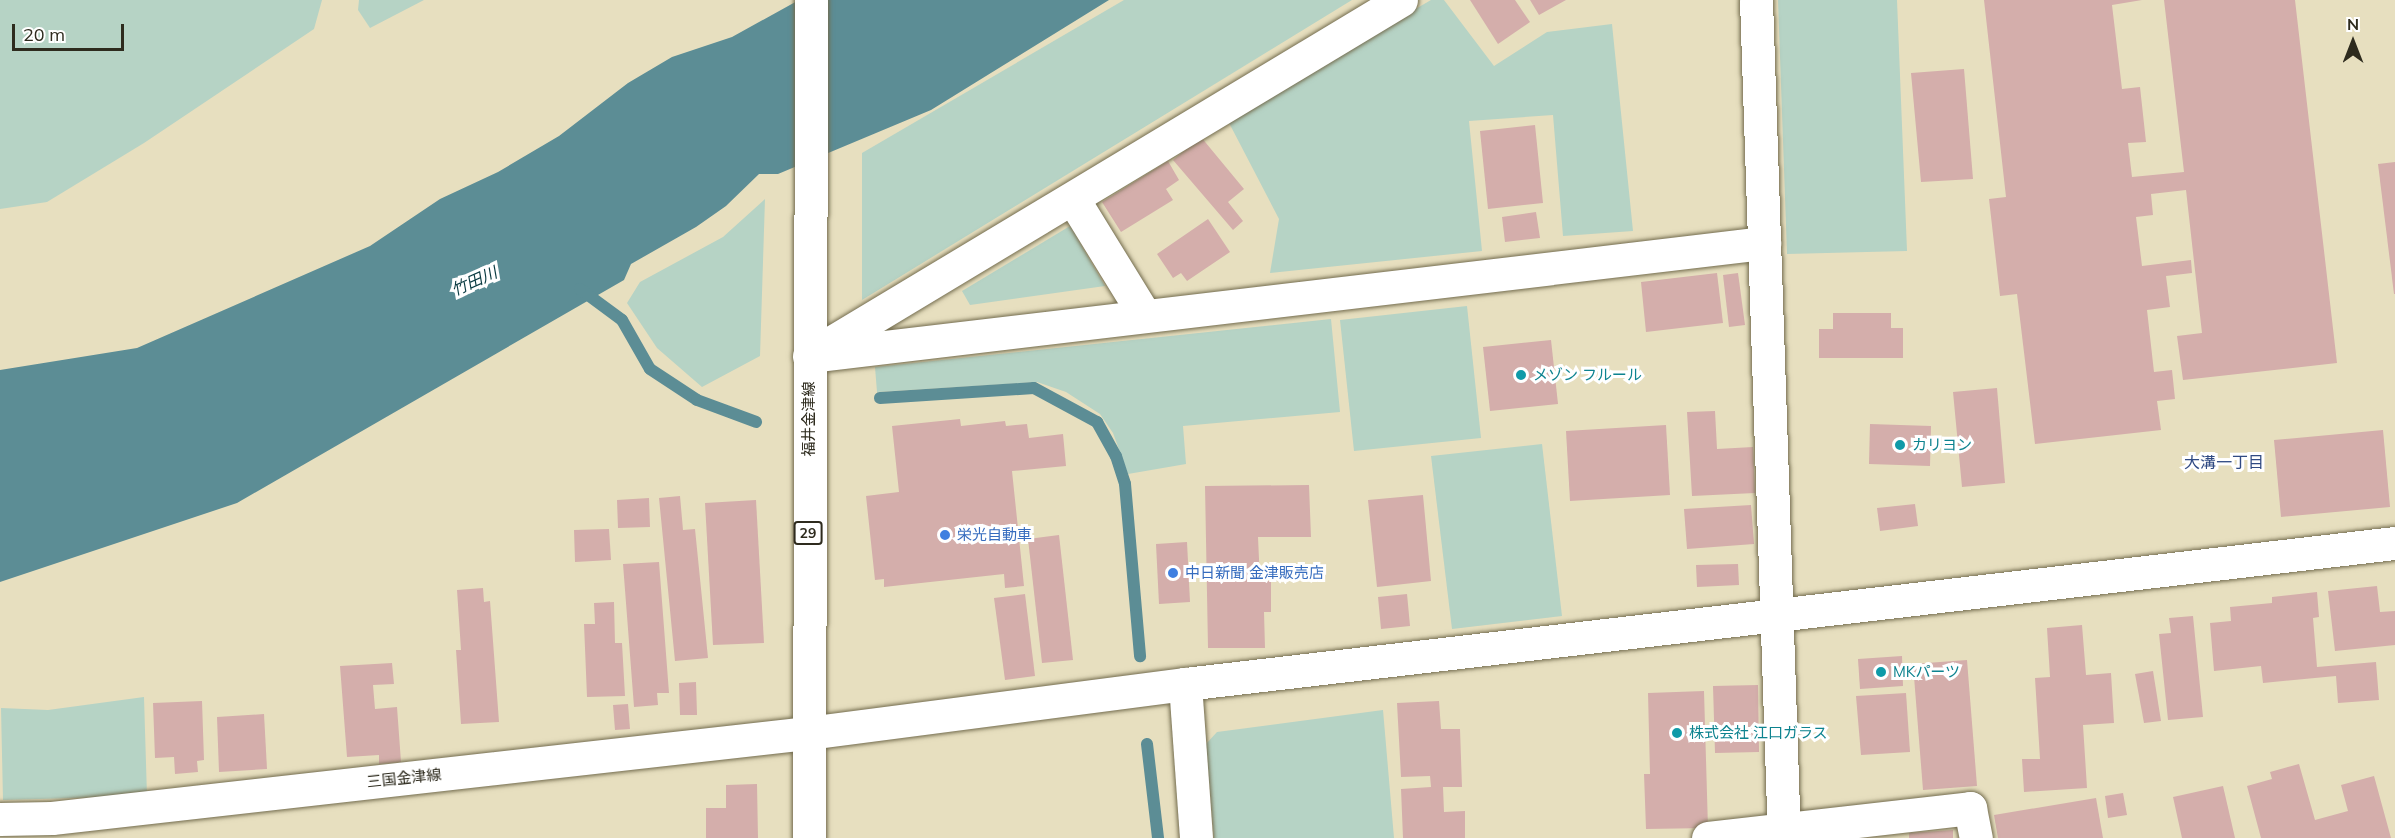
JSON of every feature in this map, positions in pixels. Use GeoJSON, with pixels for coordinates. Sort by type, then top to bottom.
{"type":"FeatureCollection","features":[{"type":"Feature","properties":{"kind":"street","name":"福井金津線"},"geometry":{"type":"LineString","coordinates":[[809,838],[811,0]]}},
{"type":"Feature","properties":{"kind":"street"},"geometry":{"type":"LineString","coordinates":[[809,344],[1073,199],[1401,0]]}},
{"type":"Feature","properties":{"kind":"street"},"geometry":{"type":"LineString","coordinates":[[1756,0],[1784,833]]}},
{"type":"Feature","properties":{"kind":"street"},"geometry":{"type":"LineString","coordinates":[[1073,199],[1145,316]]}},
{"type":"Feature","properties":{"kind":"street"},"geometry":{"type":"LineString","coordinates":[[809,344],[1145,316],[1764,243]]}},
{"type":"Feature","properties":{"kind":"street","name":"三国金津線"},"geometry":{"type":"LineString","coordinates":[[0,819],[64,816],[808,733],[1185,684],[2395,543]]}},
{"type":"Feature","properties":{"kind":"street"},"geometry":{"type":"LineString","coordinates":[[1185,684],[1196,838]]}},
{"type":"Feature","properties":{"kind":"street"},"geometry":{"type":"LineString","coordinates":[[1708,838],[1784,833],[1970,808],[1976,838]]}},
{"type":"Feature","properties":{"kind":"green space"},"geometry":{"type":"Polygon","coordinates":[[[0,0],[322,0],[314,29],[144,143],[47,202],[0,209],[0,0]]]}},
{"type":"Feature","properties":{"kind":"green space"},"geometry":{"type":"Polygon","coordinates":[[[359,0],[424,0],[370,28],[358,10],[359,0]]]}},
{"type":"Feature","properties":{"kind":"green space"},"geometry":{"type":"Polygon","coordinates":[[[1124,0],[1352,0],[862,300],[862,153],[1124,0]]]}},
{"type":"Feature","properties":{"kind":"green space"},"geometry":{"type":"Polygon","coordinates":[[[1431,0],[1444,0],[1494,66],[1547,32],[1612,24],[1633,231],[1563,236],[1553,115],[1469,121],[1482,251],[1270,273],[1279,219],[1227,119],[1431,0]]]}},
{"type":"Feature","properties":{"kind":"green space"},"geometry":{"type":"Polygon","coordinates":[[[1778,0],[1897,0],[1907,251],[1787,254],[1778,0]]]}},
{"type":"Feature","properties":{"kind":"green space"},"geometry":{"type":"Polygon","coordinates":[[[765,199],[760,356],[702,387],[657,348],[627,303],[640,282],[723,237],[765,199]]]}},
{"type":"Feature","properties":{"kind":"green space"},"geometry":{"type":"Polygon","coordinates":[[[1070,226],[1105,286],[970,305],[962,291],[1070,226]]]}},
{"type":"Feature","properties":{"kind":"green space"},"geometry":{"type":"Polygon","coordinates":[[[1467,306],[1481,438],[1354,451],[1340,320],[1467,306]]]}},
{"type":"Feature","properties":{"kind":"green space"},"geometry":{"type":"Polygon","coordinates":[[[1331,319],[1340,412],[1183,426],[1186,464],[1128,474],[1113,433],[1100,414],[1066,392],[1037,382],[877,392],[875,367],[1331,319]]]}},
{"type":"Feature","properties":{"kind":"green space"},"geometry":{"type":"Polygon","coordinates":[[[1542,444],[1562,616],[1452,629],[1431,456],[1542,444]]]}},
{"type":"Feature","properties":{"kind":"green space"},"geometry":{"type":"Polygon","coordinates":[[[144,697],[147,796],[3,800],[1,708],[48,710],[144,697]]]}},
{"type":"Feature","properties":{"kind":"green space"},"geometry":{"type":"Polygon","coordinates":[[[1383,710],[1394,838],[1214,838],[1206,744],[1217,732],[1383,710]]]}},
{"type":"Feature","properties":{"kind":"water","name":"竹田川"},"geometry":{"type":"Polygon","coordinates":[[[799,0],[1109,0],[931,110],[778,174],[759,174],[726,206],[696,227],[631,264],[624,280],[237,503],[0,582],[0,370],[137,348],[370,246],[440,199],[498,172],[559,136],[628,83],[672,57],[732,37],[799,0]]]}},
{"type":"Feature","properties":{"kind":"building"},"geometry":{"type":"Polygon","coordinates":[[[1470,0],[1515,0],[1530,22],[1498,44],[1470,0]]]}},
{"type":"Feature","properties":{"kind":"building"},"geometry":{"type":"Polygon","coordinates":[[[1530,0],[1566,0],[1539,15],[1530,0]]]}},
{"type":"Feature","properties":{"kind":"building"},"geometry":{"type":"Polygon","coordinates":[[[1984,0],[2142,0],[2112,5],[2122,89],[2140,87],[2146,142],[2128,143],[2132,177],[2184,172],[2164,0],[2295,0],[2337,363],[2183,380],[2177,336],[2202,333],[2186,190],[2151,194],[2153,215],[2136,217],[2142,266],[2191,260],[2192,273],[2166,276],[2170,307],[2147,310],[2154,372],[2172,370],[2175,399],[2157,401],[2161,430],[2035,444],[2017,294],[2000,296],[1989,199],[2006,197],[1984,0]]]}},
{"type":"Feature","properties":{"kind":"building"},"geometry":{"type":"Polygon","coordinates":[[[1964,69],[1973,179],[1921,182],[1911,73],[1964,69]]]}},
{"type":"Feature","properties":{"kind":"building"},"geometry":{"type":"Polygon","coordinates":[[[1535,125],[1543,203],[1488,209],[1480,131],[1535,125]]]}},
{"type":"Feature","properties":{"kind":"building"},"geometry":{"type":"Polygon","coordinates":[[[1201,137],[1244,189],[1228,202],[1243,221],[1233,230],[1173,160],[1201,137]]]}},
{"type":"Feature","properties":{"kind":"building"},"geometry":{"type":"Polygon","coordinates":[[[1168,161],[1179,180],[1166,189],[1173,200],[1121,232],[1102,202],[1168,161]]]}},
{"type":"Feature","properties":{"kind":"building"},"geometry":{"type":"Polygon","coordinates":[[[2395,162],[2395,294],[2394,294],[2378,164],[2395,162]]]}},
{"type":"Feature","properties":{"kind":"building"},"geometry":{"type":"Polygon","coordinates":[[[1536,212],[1540,238],[1505,242],[1502,217],[1536,212]]]}},
{"type":"Feature","properties":{"kind":"building"},"geometry":{"type":"Polygon","coordinates":[[[1208,219],[1230,252],[1187,281],[1181,273],[1173,278],[1157,254],[1208,219]]]}},
{"type":"Feature","properties":{"kind":"building"},"geometry":{"type":"Polygon","coordinates":[[[1717,273],[1723,323],[1646,332],[1641,282],[1717,273]]]}},
{"type":"Feature","properties":{"kind":"building"},"geometry":{"type":"Polygon","coordinates":[[[1738,273],[1745,325],[1729,327],[1723,275],[1738,273]]]}},
{"type":"Feature","properties":{"kind":"building"},"geometry":{"type":"Polygon","coordinates":[[[1833,313],[1891,313],[1891,328],[1903,328],[1903,358],[1819,358],[1819,329],[1833,329],[1833,313]]]}},
{"type":"Feature","properties":{"kind":"building","name":"メゾン フルール"},"geometry":{"type":"Polygon","coordinates":[[[1551,340],[1558,404],[1490,411],[1483,347],[1551,340]]]}},
{"type":"Feature","properties":{"kind":"building"},"geometry":{"type":"Polygon","coordinates":[[[1997,388],[2005,483],[1962,487],[1953,392],[1997,388]]]}},
{"type":"Feature","properties":{"kind":"building"},"geometry":{"type":"Polygon","coordinates":[[[1715,411],[1717,449],[1753,447],[1755,493],[1692,496],[1687,412],[1715,411]]]}},
{"type":"Feature","properties":{"kind":"building","name":"栄光自動車"},"geometry":{"type":"Polygon","coordinates":[[[960,419],[961,426],[1005,421],[1006,426],[1027,424],[1029,438],[1063,434],[1066,466],[1012,471],[1024,586],[1005,588],[1004,574],[884,587],[884,579],[875,580],[866,496],[899,492],[892,426],[960,419]]]}},
{"type":"Feature","properties":{"kind":"building","name":"カリヨン"},"geometry":{"type":"Polygon","coordinates":[[[1870,424],[1931,426],[1930,466],[1869,464],[1870,424]]]}},
{"type":"Feature","properties":{"kind":"building"},"geometry":{"type":"Polygon","coordinates":[[[1666,425],[1670,495],[1570,501],[1566,431],[1666,425]]]}},
{"type":"Feature","properties":{"kind":"building"},"geometry":{"type":"Polygon","coordinates":[[[2383,430],[2390,507],[2281,517],[2274,440],[2383,430]]]}},
{"type":"Feature","properties":{"kind":"building"},"geometry":{"type":"Polygon","coordinates":[[[1309,485],[1311,537],[1258,537],[1260,581],[1271,581],[1271,612],[1264,612],[1265,648],[1208,648],[1205,486],[1309,485]]]}},
{"type":"Feature","properties":{"kind":"building"},"geometry":{"type":"Polygon","coordinates":[[[1423,495],[1431,581],[1377,587],[1368,500],[1423,495]]]}},
{"type":"Feature","properties":{"kind":"building"},"geometry":{"type":"Polygon","coordinates":[[[680,496],[683,530],[695,529],[708,658],[675,661],[659,498],[680,496]]]}},
{"type":"Feature","properties":{"kind":"building"},"geometry":{"type":"Polygon","coordinates":[[[649,498],[650,527],[618,528],[617,500],[649,498]]]}},
{"type":"Feature","properties":{"kind":"building"},"geometry":{"type":"Polygon","coordinates":[[[756,500],[764,643],[713,645],[705,503],[756,500]]]}},
{"type":"Feature","properties":{"kind":"building"},"geometry":{"type":"Polygon","coordinates":[[[1915,504],[1918,526],[1880,531],[1877,508],[1915,504]]]}},
{"type":"Feature","properties":{"kind":"building"},"geometry":{"type":"Polygon","coordinates":[[[1751,505],[1754,544],[1687,549],[1684,509],[1751,505]]]}},
{"type":"Feature","properties":{"kind":"building"},"geometry":{"type":"Polygon","coordinates":[[[609,529],[611,560],[575,562],[574,530],[609,529]]]}},
{"type":"Feature","properties":{"kind":"building"},"geometry":{"type":"Polygon","coordinates":[[[1059,535],[1073,660],[1042,663],[1028,539],[1059,535]]]}},
{"type":"Feature","properties":{"kind":"building","name":"中日新聞 金津販売店"},"geometry":{"type":"Polygon","coordinates":[[[1187,542],[1190,602],[1159,604],[1156,544],[1187,542]]]}},
{"type":"Feature","properties":{"kind":"building"},"geometry":{"type":"Polygon","coordinates":[[[659,562],[669,693],[657,693],[658,705],[634,707],[623,564],[659,562]]]}},
{"type":"Feature","properties":{"kind":"building"},"geometry":{"type":"Polygon","coordinates":[[[1738,564],[1739,585],[1697,587],[1696,565],[1738,564]]]}},
{"type":"Feature","properties":{"kind":"building"},"geometry":{"type":"Polygon","coordinates":[[[2377,586],[2380,612],[2395,611],[2395,645],[2335,651],[2328,591],[2377,586]]]}},
{"type":"Feature","properties":{"kind":"building"},"geometry":{"type":"Polygon","coordinates":[[[483,588],[484,602],[490,601],[499,722],[461,724],[456,650],[461,650],[457,590],[483,588]]]}},
{"type":"Feature","properties":{"kind":"building"},"geometry":{"type":"Polygon","coordinates":[[[2317,592],[2319,617],[2313,618],[2317,667],[2376,662],[2379,700],[2338,703],[2336,676],[2263,683],[2261,666],[2214,671],[2210,623],[2231,621],[2230,607],[2272,603],[2272,597],[2317,592]]]}},
{"type":"Feature","properties":{"kind":"building"},"geometry":{"type":"Polygon","coordinates":[[[1025,594],[1035,676],[1005,680],[994,598],[1025,594]]]}},
{"type":"Feature","properties":{"kind":"building"},"geometry":{"type":"Polygon","coordinates":[[[1407,594],[1410,626],[1381,629],[1378,597],[1407,594]]]}},
{"type":"Feature","properties":{"kind":"building"},"geometry":{"type":"Polygon","coordinates":[[[614,602],[615,643],[622,643],[625,696],[587,697],[584,624],[595,624],[594,603],[614,602]]]}},
{"type":"Feature","properties":{"kind":"building"},"geometry":{"type":"Polygon","coordinates":[[[2193,616],[2203,717],[2168,720],[2159,634],[2171,633],[2169,618],[2193,616]]]}},
{"type":"Feature","properties":{"kind":"building"},"geometry":{"type":"Polygon","coordinates":[[[2082,625],[2086,675],[2111,673],[2114,723],[2083,725],[2087,788],[2024,792],[2022,759],[2040,759],[2035,678],[2050,677],[2047,628],[2082,625]]]}},
{"type":"Feature","properties":{"kind":"building","name":"MKパーツ"},"geometry":{"type":"Polygon","coordinates":[[[1902,656],[1903,686],[1860,689],[1858,659],[1902,656]]]}},
{"type":"Feature","properties":{"kind":"building"},"geometry":{"type":"Polygon","coordinates":[[[1967,660],[1977,786],[1923,790],[1913,664],[1967,660]]]}},
{"type":"Feature","properties":{"kind":"building"},"geometry":{"type":"Polygon","coordinates":[[[392,663],[394,684],[373,685],[375,709],[397,707],[401,762],[379,764],[379,755],[347,757],[340,666],[392,663]]]}},
{"type":"Feature","properties":{"kind":"building"},"geometry":{"type":"Polygon","coordinates":[[[2153,671],[2161,721],[2144,723],[2135,674],[2153,671]]]}},
{"type":"Feature","properties":{"kind":"building"},"geometry":{"type":"Polygon","coordinates":[[[696,682],[697,715],[680,715],[679,683],[696,682]]]}},
{"type":"Feature","properties":{"kind":"building"},"geometry":{"type":"Polygon","coordinates":[[[1758,685],[1759,752],[1715,753],[1713,686],[1758,685]]]}},
{"type":"Feature","properties":{"kind":"building"},"geometry":{"type":"Polygon","coordinates":[[[1704,691],[1708,828],[1646,829],[1644,774],[1650,774],[1648,693],[1704,691]]]}},
{"type":"Feature","properties":{"kind":"building"},"geometry":{"type":"Polygon","coordinates":[[[1906,693],[1910,752],[1861,755],[1856,696],[1906,693]]]}},
{"type":"Feature","properties":{"kind":"building"},"geometry":{"type":"Polygon","coordinates":[[[202,701],[204,760],[197,761],[198,772],[175,774],[174,757],[155,758],[153,703],[202,701]]]}},
{"type":"Feature","properties":{"kind":"building"},"geometry":{"type":"Polygon","coordinates":[[[1439,701],[1441,729],[1460,729],[1462,787],[1443,787],[1444,812],[1465,811],[1465,838],[1403,838],[1401,789],[1431,787],[1430,776],[1401,777],[1397,703],[1439,701]]]}},
{"type":"Feature","properties":{"kind":"building"},"geometry":{"type":"Polygon","coordinates":[[[628,704],[630,729],[615,730],[613,705],[628,704]]]}},
{"type":"Feature","properties":{"kind":"building"},"geometry":{"type":"Polygon","coordinates":[[[264,714],[267,769],[219,772],[217,717],[264,714]]]}},
{"type":"Feature","properties":{"kind":"building"},"geometry":{"type":"Polygon","coordinates":[[[2299,764],[2315,820],[2348,811],[2341,785],[2374,776],[2391,838],[2261,838],[2247,786],[2272,779],[2270,772],[2299,764]]]}},
{"type":"Feature","properties":{"kind":"building"},"geometry":{"type":"Polygon","coordinates":[[[757,784],[758,838],[706,838],[706,808],[726,808],[726,785],[757,784]]]}},
{"type":"Feature","properties":{"kind":"building"},"geometry":{"type":"Polygon","coordinates":[[[2223,786],[2235,838],[2182,838],[2173,797],[2223,786]]]}},
{"type":"Feature","properties":{"kind":"building"},"geometry":{"type":"Polygon","coordinates":[[[2123,793],[2127,815],[2108,818],[2105,796],[2123,793]]]}},
{"type":"Feature","properties":{"kind":"building"},"geometry":{"type":"Polygon","coordinates":[[[2096,798],[2103,838],[1998,838],[1994,815],[2096,798]]]}},
{"type":"Feature","properties":{"kind":"building"},"geometry":{"type":"Polygon","coordinates":[[[1953,830],[1953,838],[1909,838],[1909,833],[1953,830]]]}},
{"type":"Feature","properties":{"kind":"waterway"},"geometry":{"type":"LineString","coordinates":[[580,289],[622,320],[650,369],[697,400],[756,422]]}},
{"type":"Feature","properties":{"kind":"waterway"},"geometry":{"type":"LineString","coordinates":[[880,398],[1034,388],[1097,422],[1116,456],[1125,484],[1140,656]]}},
{"type":"Feature","properties":{"kind":"waterway"},"geometry":{"type":"LineString","coordinates":[[1147,744],[1158,838]]}},
{"type":"Feature","properties":{"kind":"place","name":"メゾン フルール"},"geometry":{"type":"Point","coordinates":[1521,375]}},
{"type":"Feature","properties":{"kind":"place","name":"カリヨン"},"geometry":{"type":"Point","coordinates":[1900,445]}},
{"type":"Feature","properties":{"kind":"place","name":"栄光自動車"},"geometry":{"type":"Point","coordinates":[945,535]}},
{"type":"Feature","properties":{"kind":"place","name":"中日新聞 金津販売店"},"geometry":{"type":"Point","coordinates":[1173,573]}},
{"type":"Feature","properties":{"kind":"place","name":"MKパーツ"},"geometry":{"type":"Point","coordinates":[1881,672]}},
{"type":"Feature","properties":{"kind":"place","name":"株式会社 江口ガラス"},"geometry":{"type":"Point","coordinates":[1677,733]}},
{"type":"Feature","properties":{"kind":"district","name":"大溝一丁目"},"geometry":{"type":"Point","coordinates":[2224,462]}}]}
